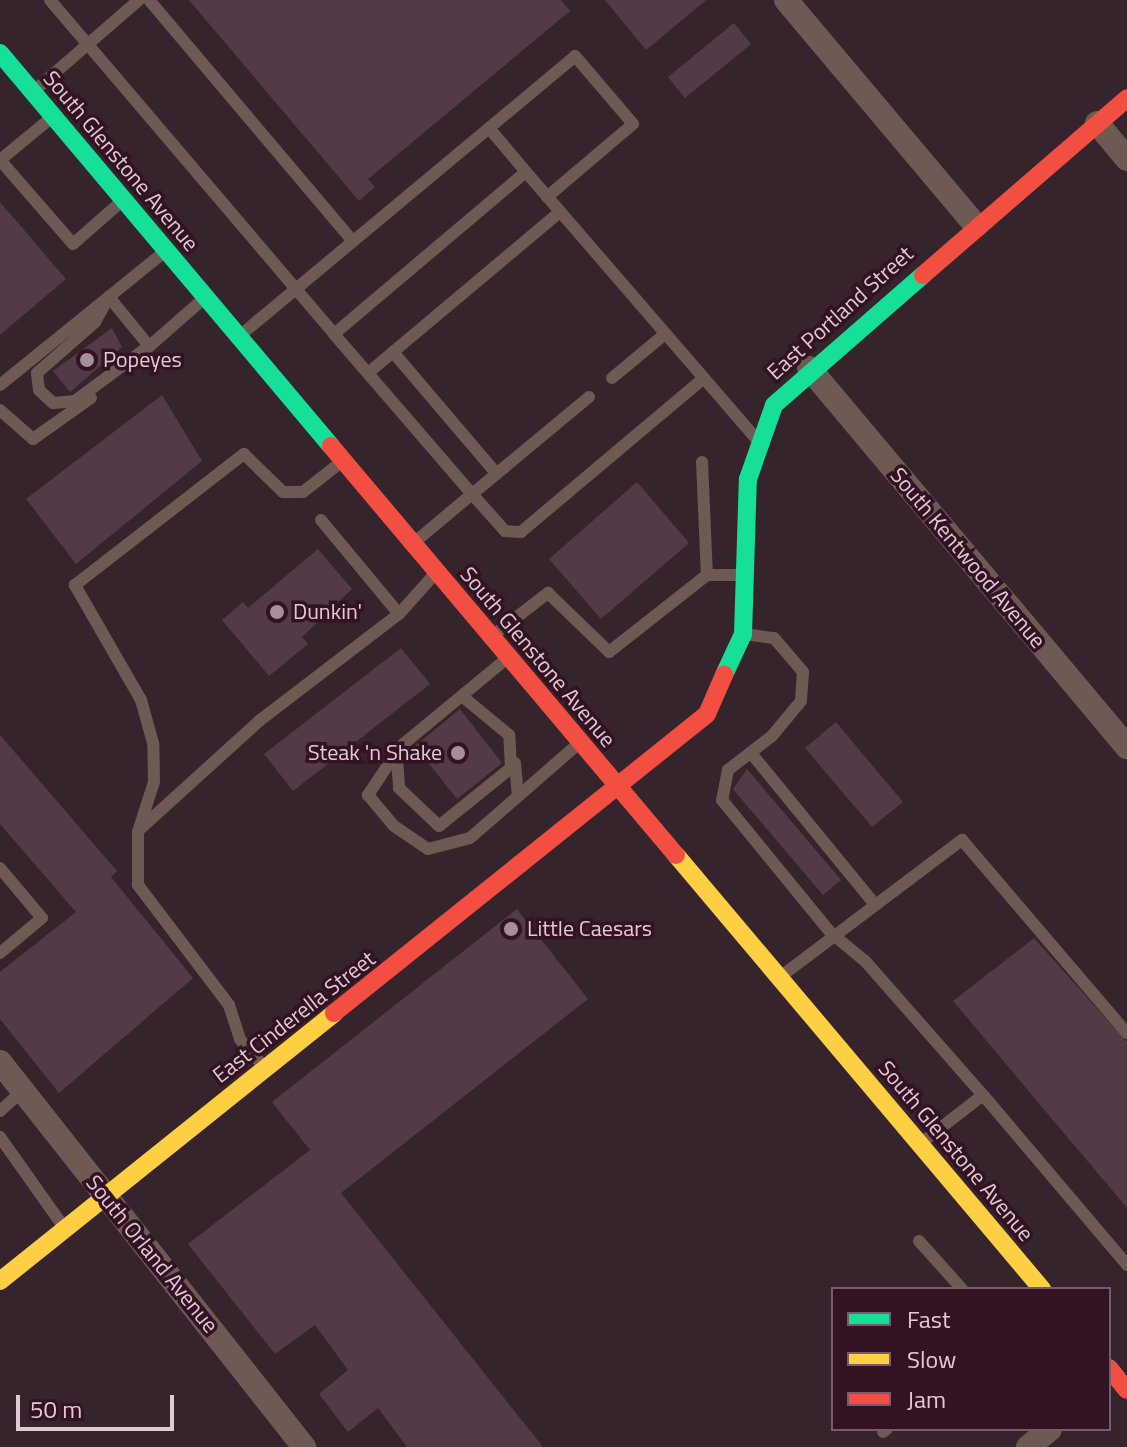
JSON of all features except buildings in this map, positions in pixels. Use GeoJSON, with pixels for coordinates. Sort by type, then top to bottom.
{"type":"FeatureCollection","features":[{"type":"Feature","properties":{"kind":"street"},"geometry":{"type":"LineString","coordinates":[[786,0],[976,226]]}},
{"type":"Feature","properties":{"kind":"street","name":"South Glenstone Avenue"},"geometry":{"type":"LineString","coordinates":[[0,53],[1040,1287]]}},
{"type":"Feature","properties":{"kind":"street","name":"East Portland Street"},"geometry":{"type":"LineString","coordinates":[[619,790],[707,714],[743,634],[750,575],[746,500],[757,440],[774,405],[809,368],[1127,98]]}},
{"type":"Feature","properties":{"kind":"street"},"geometry":{"type":"LineString","coordinates":[[1097,123],[1127,159]]}},
{"type":"Feature","properties":{"kind":"street","name":"South Kentwood Avenue"},"geometry":{"type":"LineString","coordinates":[[809,368],[1127,747]]}},
{"type":"Feature","properties":{"kind":"street","name":"East Cinderella Street"},"geometry":{"type":"LineString","coordinates":[[0,1281],[619,790]]}},
{"type":"Feature","properties":{"kind":"street","name":"South Orland Avenue"},"geometry":{"type":"LineString","coordinates":[[0,1062],[304,1447]]}},
{"type":"Feature","properties":{"kind":"street"},"geometry":{"type":"LineString","coordinates":[[1028,1447],[1048,1431]]}},
{"type":"Feature","properties":{"kind":"lane"},"geometry":{"type":"LineString","coordinates":[[50,0],[295,290],[505,531],[521,532],[704,378]]}},
{"type":"Feature","properties":{"kind":"lane"},"geometry":{"type":"LineString","coordinates":[[32,92],[139,0]]}},
{"type":"Feature","properties":{"kind":"lane"},"geometry":{"type":"LineString","coordinates":[[149,0],[353,241]]}},
{"type":"Feature","properties":{"kind":"lane"},"geometry":{"type":"LineString","coordinates":[[238,337],[575,56],[633,124],[547,197]]}},
{"type":"Feature","properties":{"kind":"lane"},"geometry":{"type":"LineString","coordinates":[[53,116],[0,160],[73,244],[123,200]]}},
{"type":"Feature","properties":{"kind":"lane"},"geometry":{"type":"LineString","coordinates":[[489,128],[757,440]]}},
{"type":"Feature","properties":{"kind":"lane"},"geometry":{"type":"LineString","coordinates":[[334,334],[526,172]]}},
{"type":"Feature","properties":{"kind":"lane"},"geometry":{"type":"LineString","coordinates":[[368,373],[560,212]]}},
{"type":"Feature","properties":{"kind":"lane"},"geometry":{"type":"LineString","coordinates":[[0,385],[166,251]]}},
{"type":"Feature","properties":{"kind":"lane"},"geometry":{"type":"LineString","coordinates":[[109,297],[149,346]]}},
{"type":"Feature","properties":{"kind":"lane"},"geometry":{"type":"LineString","coordinates":[[109,297],[95,322],[37,373],[44,397],[61,405],[75,401],[149,346]]}},
{"type":"Feature","properties":{"kind":"lane"},"geometry":{"type":"LineString","coordinates":[[0,410],[33,439],[73,414],[205,298]]}},
{"type":"Feature","properties":{"kind":"lane"},"geometry":{"type":"LineString","coordinates":[[612,378],[665,334]]}},
{"type":"Feature","properties":{"kind":"lane"},"geometry":{"type":"LineString","coordinates":[[393,352],[497,474]]}},
{"type":"Feature","properties":{"kind":"lane"},"geometry":{"type":"LineString","coordinates":[[412,544],[589,397]]}},
{"type":"Feature","properties":{"kind":"lane"},"geometry":{"type":"LineString","coordinates":[[267,1069],[240,1039],[229,1005],[138,885],[138,832],[154,782],[153,743],[141,700],[75,585],[244,454],[283,492],[303,492],[342,461]]}},
{"type":"Feature","properties":{"kind":"lane"},"geometry":{"type":"LineString","coordinates":[[702,462],[707,575]]}},
{"type":"Feature","properties":{"kind":"lane"},"geometry":{"type":"LineString","coordinates":[[321,520],[399,614]]}},
{"type":"Feature","properties":{"kind":"lane"},"geometry":{"type":"LineString","coordinates":[[138,832],[259,721],[399,614],[436,572]]}},
{"type":"Feature","properties":{"kind":"lane"},"geometry":{"type":"LineString","coordinates":[[491,638],[548,593],[609,652],[707,575],[750,575]]}},
{"type":"Feature","properties":{"kind":"lane"},"geometry":{"type":"LineString","coordinates":[[743,634],[774,638],[803,672],[801,701],[719,786],[733,813],[831,933],[866,962],[1127,1265]]}},
{"type":"Feature","properties":{"kind":"lane"},"geometry":{"type":"LineString","coordinates":[[508,658],[400,747],[368,795],[410,841],[428,849],[470,838],[579,743]]}},
{"type":"Feature","properties":{"kind":"lane"},"geometry":{"type":"LineString","coordinates":[[462,696],[501,724],[515,763],[518,796]]}},
{"type":"Feature","properties":{"kind":"lane"},"geometry":{"type":"LineString","coordinates":[[400,747],[393,777],[414,808],[439,826],[515,763]]}},
{"type":"Feature","properties":{"kind":"lane"},"geometry":{"type":"LineString","coordinates":[[751,753],[788,799],[800,824],[816,843],[836,857],[873,902]]}},
{"type":"Feature","properties":{"kind":"lane"},"geometry":{"type":"LineString","coordinates":[[761,789],[773,780]]}},
{"type":"Feature","properties":{"kind":"lane"},"geometry":{"type":"LineString","coordinates":[[777,808],[788,799]]}},
{"type":"Feature","properties":{"kind":"lane"},"geometry":{"type":"LineString","coordinates":[[733,813],[744,804]]}},
{"type":"Feature","properties":{"kind":"lane"},"geometry":{"type":"LineString","coordinates":[[748,832],[759,823]]}},
{"type":"Feature","properties":{"kind":"lane"},"geometry":{"type":"LineString","coordinates":[[778,978],[831,933],[962,840],[1127,1033]]}},
{"type":"Feature","properties":{"kind":"lane"},"geometry":{"type":"LineString","coordinates":[[765,852],[777,843]]}},
{"type":"Feature","properties":{"kind":"lane"},"geometry":{"type":"LineString","coordinates":[[825,866],[836,857]]}},
{"type":"Feature","properties":{"kind":"lane"},"geometry":{"type":"LineString","coordinates":[[781,872],[793,862]]}},
{"type":"Feature","properties":{"kind":"lane"},"geometry":{"type":"LineString","coordinates":[[0,953],[42,918],[2,875]]}},
{"type":"Feature","properties":{"kind":"lane"},"geometry":{"type":"LineString","coordinates":[[796,890],[807,880]]}},
{"type":"Feature","properties":{"kind":"lane"},"geometry":{"type":"LineString","coordinates":[[0,1111],[23,1090]]}},
{"type":"Feature","properties":{"kind":"lane"},"geometry":{"type":"LineString","coordinates":[[919,1145],[983,1095]]}},
{"type":"Feature","properties":{"kind":"lane"},"geometry":{"type":"LineString","coordinates":[[0,1137],[65,1229]]}},
{"type":"Feature","properties":{"kind":"lane"},"geometry":{"type":"LineString","coordinates":[[919,1241],[960,1287]]}},
{"type":"Feature","properties":{"kind":"traffic: fast"},"geometry":{"type":"LineString","coordinates":[[0,53],[331,446]]}},
{"type":"Feature","properties":{"kind":"traffic: fast"},"geometry":{"type":"LineString","coordinates":[[724,675],[743,634],[748,479],[774,405],[923,275]]}},
{"type":"Feature","properties":{"kind":"traffic: slow"},"geometry":{"type":"LineString","coordinates":[[676,855],[1040,1287]]}},
{"type":"Feature","properties":{"kind":"traffic: slow"},"geometry":{"type":"LineString","coordinates":[[0,1281],[334,1013]]}},
{"type":"Feature","properties":{"kind":"traffic: jam"},"geometry":{"type":"LineString","coordinates":[[923,275],[1127,98]]}},
{"type":"Feature","properties":{"kind":"traffic: jam"},"geometry":{"type":"LineString","coordinates":[[331,446],[676,855]]}},
{"type":"Feature","properties":{"kind":"traffic: jam"},"geometry":{"type":"LineString","coordinates":[[334,1013],[707,714],[724,675]]}},
{"type":"Feature","properties":{"kind":"traffic: jam"},"geometry":{"type":"LineString","coordinates":[[1111,1370],[1127,1390]]}},
{"type":"Feature","properties":{"kind":"place","name":"Popeyes"},"geometry":{"type":"Point","coordinates":[87,360]}},
{"type":"Feature","properties":{"kind":"place","name":"Dunkin'"},"geometry":{"type":"Point","coordinates":[277,612]}},
{"type":"Feature","properties":{"kind":"place","name":"Steak 'n Shake"},"geometry":{"type":"Point","coordinates":[458,753]}},
{"type":"Feature","properties":{"kind":"place","name":"Little Caesars"},"geometry":{"type":"Point","coordinates":[511,929]}}]}
